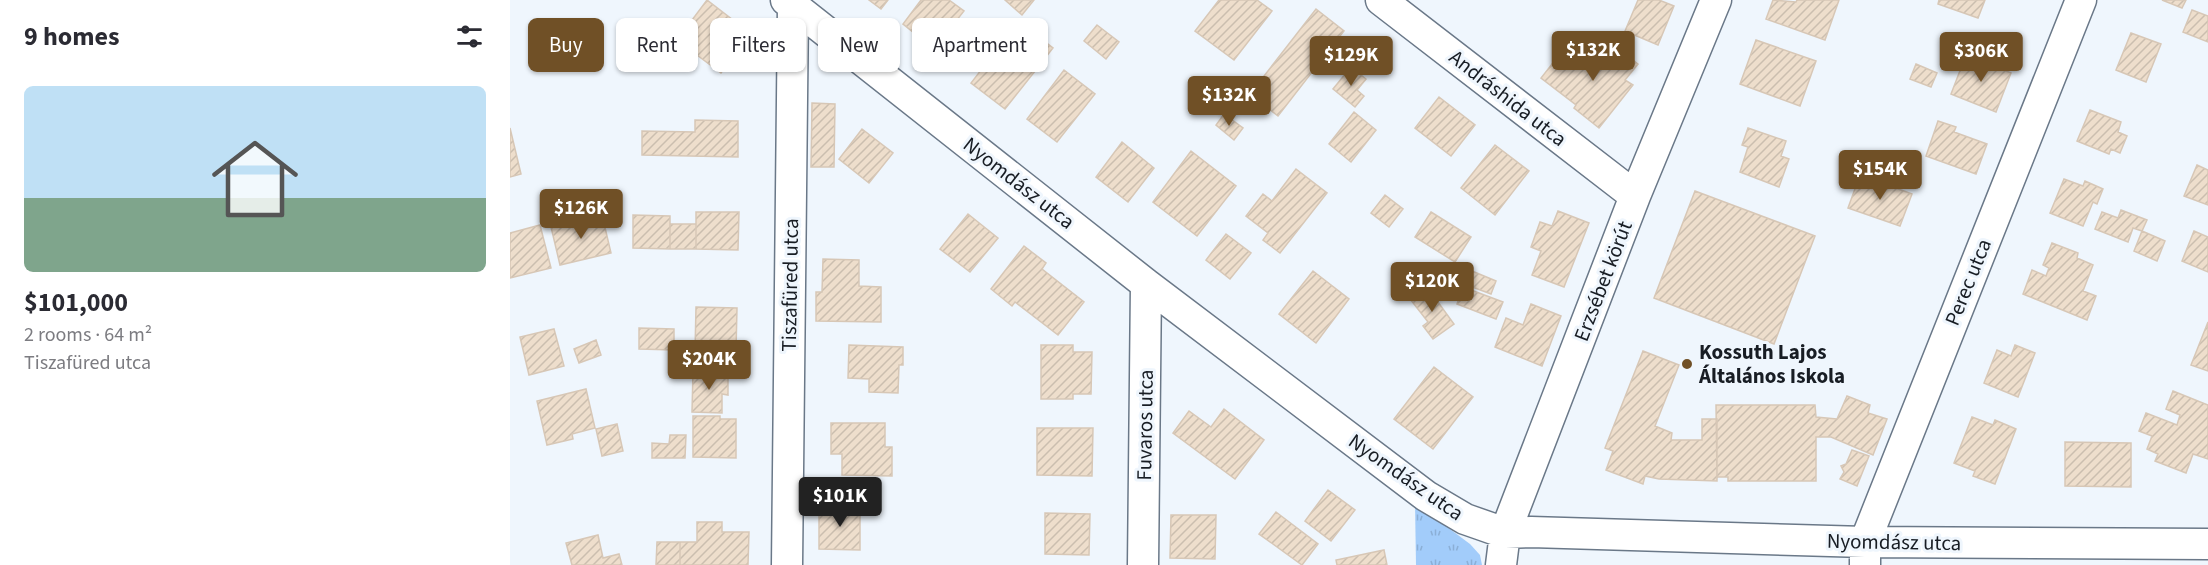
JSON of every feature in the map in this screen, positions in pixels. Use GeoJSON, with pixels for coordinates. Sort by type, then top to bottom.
{"type":"FeatureCollection","features":[{"type":"Feature","properties":{"kind":"street","name":"Andráshida utca"},"geometry":{"type":"LineString","coordinates":[[1382,0],[1635,196]]}},
{"type":"Feature","properties":{"kind":"street","name":"Erzsébet körút"},"geometry":{"type":"LineString","coordinates":[[1501,565],[1505,533],[1635,196],[1716,0]]}},
{"type":"Feature","properties":{"kind":"street","name":"Perec utca"},"geometry":{"type":"LineString","coordinates":[[1864,554],[2081,0]]}},
{"type":"Feature","properties":{"kind":"street","name":"Nyomdász utca"},"geometry":{"type":"LineString","coordinates":[[790,3],[1146,284],[1426,496],[1466,519],[1505,533],[1543,532],[1864,554],[2208,544]]}},
{"type":"Feature","properties":{"kind":"street","name":"Tiszafüred utca"},"geometry":{"type":"LineString","coordinates":[[787,565],[790,3]]}},
{"type":"Feature","properties":{"kind":"street","name":"Fuvaros utca"},"geometry":{"type":"LineString","coordinates":[[1143,565],[1146,284]]}},
{"type":"Feature","properties":{"kind":"green space"},"geometry":{"type":"Polygon","coordinates":[[[1415,503],[1470,544],[1480,555],[1482,565],[1416,565],[1415,503]]]}},
{"type":"Feature","properties":{"kind":"building"},"geometry":{"type":"Polygon","coordinates":[[[707,0],[730,18],[710,18],[710,65],[698,56],[698,18],[694,18],[707,0]]]}},
{"type":"Feature","properties":{"kind":"building"},"geometry":{"type":"Polygon","coordinates":[[[869,0],[888,0],[881,9],[869,0]]]}},
{"type":"Feature","properties":{"kind":"building"},"geometry":{"type":"Polygon","coordinates":[[[921,0],[949,0],[964,11],[958,18],[912,18],[912,31],[903,24],[921,0]]]}},
{"type":"Feature","properties":{"kind":"building"},"geometry":{"type":"Polygon","coordinates":[[[1005,0],[1034,0],[1022,15],[1005,0]]]}},
{"type":"Feature","properties":{"kind":"building"},"geometry":{"type":"Polygon","coordinates":[[[1219,0],[1257,0],[1272,11],[1234,60],[1195,31],[1219,0]]]}},
{"type":"Feature","properties":{"kind":"building"},"geometry":{"type":"Polygon","coordinates":[[[1638,0],[1659,0],[1674,6],[1658,45],[1625,31],[1638,0]]]}},
{"type":"Feature","properties":{"kind":"building"},"geometry":{"type":"Polygon","coordinates":[[[1773,0],[1796,2],[1797,0],[1839,0],[1825,40],[1766,19],[1773,0]]]}},
{"type":"Feature","properties":{"kind":"building"},"geometry":{"type":"Polygon","coordinates":[[[1939,0],[1985,0],[1978,18],[1938,4],[1939,0]]]}},
{"type":"Feature","properties":{"kind":"building"},"geometry":{"type":"Polygon","coordinates":[[[2162,0],[2186,0],[2182,8],[2162,0]]]}},
{"type":"Feature","properties":{"kind":"building"},"geometry":{"type":"Polygon","coordinates":[[[1316,9],[1344,31],[1278,116],[1250,94],[1316,9]]]}},
{"type":"Feature","properties":{"kind":"building"},"geometry":{"type":"Polygon","coordinates":[[[2192,10],[2208,16],[2208,42],[2183,32],[2192,10]]]}},
{"type":"Feature","properties":{"kind":"building"},"geometry":{"type":"Polygon","coordinates":[[[1097,25],[1119,42],[1106,59],[1084,41],[1097,25]]]}},
{"type":"Feature","properties":{"kind":"building"},"geometry":{"type":"Polygon","coordinates":[[[2131,33],[2161,44],[2146,82],[2116,70],[2131,33]]]}},
{"type":"Feature","properties":{"kind":"building"},"geometry":{"type":"Polygon","coordinates":[[[1756,40],[1816,61],[1800,106],[1740,84],[1756,40]]]}},
{"type":"Feature","properties":{"kind":"building"},"geometry":{"type":"Polygon","coordinates":[[[1048,44],[1053,48],[1048,54],[1048,44]]]}},
{"type":"Feature","properties":{"kind":"building"},"geometry":{"type":"Polygon","coordinates":[[[1613,44],[1638,64],[1625,80],[1633,85],[1599,128],[1574,108],[1576,105],[1541,78],[1563,50],[1584,66],[1591,56],[1599,62],[1613,44]]]}},
{"type":"Feature","properties":{"kind":"building"},"geometry":{"type":"Polygon","coordinates":[[[1966,55],[2011,73],[1996,112],[1951,94],[1966,55]]]}},
{"type":"Feature","properties":{"kind":"building"},"geometry":{"type":"Polygon","coordinates":[[[1916,64],[1937,73],[1931,87],[1910,79],[1916,64]]]}},
{"type":"Feature","properties":{"kind":"building"},"geometry":{"type":"Polygon","coordinates":[[[1351,67],[1366,79],[1357,90],[1364,96],[1355,107],[1333,89],[1351,67]]]}},
{"type":"Feature","properties":{"kind":"building"},"geometry":{"type":"Polygon","coordinates":[[[1064,70],[1095,94],[1057,142],[1027,119],[1064,70]]]}},
{"type":"Feature","properties":{"kind":"building"},"geometry":{"type":"Polygon","coordinates":[[[980,72],[1034,72],[1005,109],[971,83],[980,72]]]}},
{"type":"Feature","properties":{"kind":"building"},"geometry":{"type":"Polygon","coordinates":[[[1439,97],[1475,125],[1451,156],[1415,128],[1439,97]]]}},
{"type":"Feature","properties":{"kind":"building"},"geometry":{"type":"Polygon","coordinates":[[[812,103],[835,104],[834,167],[811,167],[812,103]]]}},
{"type":"Feature","properties":{"kind":"building"},"geometry":{"type":"Polygon","coordinates":[[[2090,110],[2121,122],[2118,132],[2127,136],[2120,153],[2111,149],[2109,154],[2077,141],[2090,110]]]}},
{"type":"Feature","properties":{"kind":"building"},"geometry":{"type":"Polygon","coordinates":[[[1354,112],[1376,130],[1351,162],[1329,144],[1354,112]]]}},
{"type":"Feature","properties":{"kind":"building"},"geometry":{"type":"Polygon","coordinates":[[[1224,114],[1243,128],[1234,140],[1216,125],[1224,114]]]}},
{"type":"Feature","properties":{"kind":"building"},"geometry":{"type":"Polygon","coordinates":[[[695,120],[738,121],[738,157],[642,155],[642,131],[695,132],[695,120]]]}},
{"type":"Feature","properties":{"kind":"building"},"geometry":{"type":"Polygon","coordinates":[[[1938,121],[1956,127],[1954,132],[1987,144],[1976,174],[1926,156],[1938,121]]]}},
{"type":"Feature","properties":{"kind":"building"},"geometry":{"type":"Polygon","coordinates":[[[510,128],[521,174],[510,177],[510,128]]]}},
{"type":"Feature","properties":{"kind":"building"},"geometry":{"type":"Polygon","coordinates":[[[1748,128],[1786,141],[1781,156],[1789,159],[1779,187],[1740,172],[1748,147],[1742,145],[1748,128]]]}},
{"type":"Feature","properties":{"kind":"building"},"geometry":{"type":"Polygon","coordinates":[[[862,129],[893,153],[869,183],[839,159],[862,129]]]}},
{"type":"Feature","properties":{"kind":"building"},"geometry":{"type":"Polygon","coordinates":[[[1122,142],[1154,168],[1128,202],[1096,177],[1122,142]]]}},
{"type":"Feature","properties":{"kind":"building"},"geometry":{"type":"Polygon","coordinates":[[[1495,145],[1529,171],[1495,215],[1461,188],[1495,145]]]}},
{"type":"Feature","properties":{"kind":"building"},"geometry":{"type":"Polygon","coordinates":[[[1191,151],[1236,186],[1197,236],[1153,202],[1191,151]]]}},
{"type":"Feature","properties":{"kind":"building"},"geometry":{"type":"Polygon","coordinates":[[[2197,165],[2208,170],[2208,205],[2184,196],[2197,165]]]}},
{"type":"Feature","properties":{"kind":"building"},"geometry":{"type":"Polygon","coordinates":[[[1296,169],[1327,193],[1280,253],[1263,240],[1268,233],[1246,216],[1263,194],[1272,201],[1296,169]]]}},
{"type":"Feature","properties":{"kind":"building"},"geometry":{"type":"Polygon","coordinates":[[[1860,175],[1912,194],[1900,226],[1848,208],[1860,175]]]}},
{"type":"Feature","properties":{"kind":"building"},"geometry":{"type":"Polygon","coordinates":[[[2064,179],[2083,186],[2085,181],[2103,189],[2097,204],[2093,202],[2083,226],[2050,213],[2064,179]]]}},
{"type":"Feature","properties":{"kind":"building"},"geometry":{"type":"Polygon","coordinates":[[[1695,191],[1815,236],[1774,344],[1654,298],[1695,191]]]}},
{"type":"Feature","properties":{"kind":"building"},"geometry":{"type":"Polygon","coordinates":[[[1385,195],[1403,209],[1389,227],[1371,213],[1385,195]]]}},
{"type":"Feature","properties":{"kind":"building"},"geometry":{"type":"Polygon","coordinates":[[[2121,210],[2147,220],[2142,231],[2133,228],[2128,242],[2095,229],[2102,212],[2118,218],[2121,210]]]}},
{"type":"Feature","properties":{"kind":"building"},"geometry":{"type":"Polygon","coordinates":[[[1558,211],[1589,223],[1564,287],[1532,275],[1541,251],[1531,247],[1540,222],[1552,226],[1558,211]]]}},
{"type":"Feature","properties":{"kind":"building"},"geometry":{"type":"Polygon","coordinates":[[[696,212],[739,212],[738,250],[696,249],[696,212]]]}},
{"type":"Feature","properties":{"kind":"building"},"geometry":{"type":"Polygon","coordinates":[[[1431,212],[1471,237],[1455,262],[1415,237],[1431,212]]]}},
{"type":"Feature","properties":{"kind":"building"},"geometry":{"type":"Polygon","coordinates":[[[968,214],[998,238],[970,272],[940,249],[968,214]]]}},
{"type":"Feature","properties":{"kind":"building"},"geometry":{"type":"Polygon","coordinates":[[[602,215],[611,253],[560,265],[551,227],[602,215]]]}},
{"type":"Feature","properties":{"kind":"building"},"geometry":{"type":"Polygon","coordinates":[[[633,215],[670,216],[670,249],[633,248],[633,215]]]}},
{"type":"Feature","properties":{"kind":"building"},"geometry":{"type":"Polygon","coordinates":[[[670,224],[696,224],[696,249],[670,249],[670,224]]]}},
{"type":"Feature","properties":{"kind":"building"},"geometry":{"type":"Polygon","coordinates":[[[540,225],[551,268],[510,278],[510,233],[540,225]]]}},
{"type":"Feature","properties":{"kind":"building"},"geometry":{"type":"Polygon","coordinates":[[[2142,231],[2165,241],[2157,261],[2134,251],[2142,231]]]}},
{"type":"Feature","properties":{"kind":"building"},"geometry":{"type":"Polygon","coordinates":[[[2194,231],[2208,237],[2208,272],[2182,261],[2194,231]]]}},
{"type":"Feature","properties":{"kind":"building"},"geometry":{"type":"Polygon","coordinates":[[[1226,234],[1251,253],[1230,279],[1206,260],[1226,234]]]}},
{"type":"Feature","properties":{"kind":"building"},"geometry":{"type":"Polygon","coordinates":[[[2052,243],[2078,253],[2077,258],[2093,265],[2083,291],[2096,296],[2087,320],[2023,294],[2032,270],[2046,276],[2049,268],[2043,265],[2052,243]]]}},
{"type":"Feature","properties":{"kind":"building"},"geometry":{"type":"Polygon","coordinates":[[[1024,246],[1046,263],[1042,269],[1084,302],[1058,335],[1015,302],[1012,306],[991,289],[1024,246]]]}},
{"type":"Feature","properties":{"kind":"building"},"geometry":{"type":"Polygon","coordinates":[[[823,259],[859,260],[859,286],[881,287],[881,322],[816,321],[816,292],[822,292],[823,259]]]}},
{"type":"Feature","properties":{"kind":"building"},"geometry":{"type":"Polygon","coordinates":[[[1313,271],[1349,299],[1316,343],[1279,314],[1313,271]]]}},
{"type":"Feature","properties":{"kind":"building"},"geometry":{"type":"Polygon","coordinates":[[[1472,271],[1496,281],[1491,294],[1467,285],[1472,271]]]}},
{"type":"Feature","properties":{"kind":"building"},"geometry":{"type":"Polygon","coordinates":[[[1427,287],[1454,324],[1433,339],[1423,326],[1428,322],[1410,299],[1427,287]]]}},
{"type":"Feature","properties":{"kind":"building"},"geometry":{"type":"Polygon","coordinates":[[[1463,287],[1503,302],[1496,319],[1457,304],[1463,287]]]}},
{"type":"Feature","properties":{"kind":"building"},"geometry":{"type":"Polygon","coordinates":[[[1531,304],[1561,316],[1542,366],[1495,347],[1506,318],[1523,325],[1531,304]]]}},
{"type":"Feature","properties":{"kind":"building"},"geometry":{"type":"Polygon","coordinates":[[[696,307],[737,308],[736,351],[695,351],[696,307]]]}},
{"type":"Feature","properties":{"kind":"building"},"geometry":{"type":"Polygon","coordinates":[[[2208,322],[2208,371],[2191,365],[2208,322]]]}},
{"type":"Feature","properties":{"kind":"building"},"geometry":{"type":"Polygon","coordinates":[[[639,328],[674,329],[674,350],[639,349],[639,328]]]}},
{"type":"Feature","properties":{"kind":"building"},"geometry":{"type":"Polygon","coordinates":[[[554,329],[564,366],[529,375],[520,337],[554,329]]]}},
{"type":"Feature","properties":{"kind":"building"},"geometry":{"type":"Polygon","coordinates":[[[596,340],[601,355],[579,363],[574,349],[596,340]]]}},
{"type":"Feature","properties":{"kind":"building"},"geometry":{"type":"Polygon","coordinates":[[[849,345],[903,347],[903,365],[899,365],[898,393],[869,392],[869,379],[848,378],[849,345]]]}},
{"type":"Feature","properties":{"kind":"building"},"geometry":{"type":"Polygon","coordinates":[[[1041,345],[1073,345],[1073,352],[1092,352],[1091,394],[1073,394],[1073,399],[1041,399],[1041,345]]]}},
{"type":"Feature","properties":{"kind":"building"},"geometry":{"type":"Polygon","coordinates":[[[2015,345],[2035,353],[2018,397],[1984,383],[1997,350],[2011,356],[2015,345]]]}},
{"type":"Feature","properties":{"kind":"building"},"geometry":{"type":"Polygon","coordinates":[[[1643,351],[1679,365],[1655,426],[1672,433],[1671,440],[1702,440],[1702,419],[1717,419],[1717,481],[1659,479],[1645,476],[1643,484],[1606,470],[1613,451],[1605,448],[1643,351]]]}},
{"type":"Feature","properties":{"kind":"building"},"geometry":{"type":"Polygon","coordinates":[[[1434,367],[1473,397],[1433,449],[1394,419],[1434,367]]]}},
{"type":"Feature","properties":{"kind":"building"},"geometry":{"type":"Polygon","coordinates":[[[693,371],[728,372],[728,395],[722,394],[722,413],[692,412],[693,371]]]}},
{"type":"Feature","properties":{"kind":"building"},"geometry":{"type":"Polygon","coordinates":[[[586,389],[595,428],[572,434],[573,439],[547,445],[537,401],[586,389]]]}},
{"type":"Feature","properties":{"kind":"building"},"geometry":{"type":"Polygon","coordinates":[[[2173,391],[2208,405],[2208,459],[2193,454],[2186,473],[2155,461],[2158,454],[2147,449],[2152,436],[2139,431],[2146,413],[2177,425],[2180,415],[2166,409],[2173,391]]]}},
{"type":"Feature","properties":{"kind":"building"},"geometry":{"type":"Polygon","coordinates":[[[1847,396],[1870,405],[1868,413],[1887,419],[1873,455],[1831,437],[1816,437],[1816,481],[1728,481],[1728,477],[1717,477],[1716,405],[1815,405],[1816,417],[1837,419],[1847,396]]]}},
{"type":"Feature","properties":{"kind":"building"},"geometry":{"type":"Polygon","coordinates":[[[1224,409],[1264,440],[1235,479],[1173,433],[1189,411],[1211,427],[1224,409]]]}},
{"type":"Feature","properties":{"kind":"building"},"geometry":{"type":"Polygon","coordinates":[[[693,416],[720,416],[720,419],[736,419],[736,458],[693,457],[693,416]]]}},
{"type":"Feature","properties":{"kind":"building"},"geometry":{"type":"Polygon","coordinates":[[[1972,417],[1993,425],[1995,420],[2016,429],[1995,484],[1973,476],[1975,471],[1954,463],[1972,417]]]}},
{"type":"Feature","properties":{"kind":"building"},"geometry":{"type":"Polygon","coordinates":[[[831,423],[885,423],[885,447],[892,447],[892,476],[842,475],[842,454],[831,454],[831,423]]]}},
{"type":"Feature","properties":{"kind":"building"},"geometry":{"type":"Polygon","coordinates":[[[617,424],[623,451],[602,456],[596,429],[617,424]]]}},
{"type":"Feature","properties":{"kind":"building"},"geometry":{"type":"Polygon","coordinates":[[[1037,428],[1093,428],[1092,476],[1037,475],[1037,428]]]}},
{"type":"Feature","properties":{"kind":"building"},"geometry":{"type":"Polygon","coordinates":[[[670,435],[686,435],[685,458],[652,458],[652,443],[669,444],[670,435]]]}},
{"type":"Feature","properties":{"kind":"building"},"geometry":{"type":"Polygon","coordinates":[[[2065,442],[2131,443],[2131,487],[2065,486],[2065,442]]]}},
{"type":"Feature","properties":{"kind":"building"},"geometry":{"type":"Polygon","coordinates":[[[1852,450],[1869,456],[1857,486],[1840,479],[1844,472],[1841,466],[1846,464],[1852,450]]]}},
{"type":"Feature","properties":{"kind":"building"},"geometry":{"type":"Polygon","coordinates":[[[1328,490],[1355,510],[1331,541],[1305,521],[1328,490]]]}},
{"type":"Feature","properties":{"kind":"building"},"geometry":{"type":"Polygon","coordinates":[[[819,506],[860,507],[860,550],[819,549],[819,506]]]}},
{"type":"Feature","properties":{"kind":"building"},"geometry":{"type":"Polygon","coordinates":[[[1276,512],[1318,544],[1302,565],[1259,534],[1276,512]]]}},
{"type":"Feature","properties":{"kind":"building"},"geometry":{"type":"Polygon","coordinates":[[[1045,513],[1090,514],[1089,555],[1045,554],[1045,513]]]}},
{"type":"Feature","properties":{"kind":"building"},"geometry":{"type":"Polygon","coordinates":[[[1171,515],[1216,515],[1215,559],[1170,558],[1171,515]]]}},
{"type":"Feature","properties":{"kind":"building"},"geometry":{"type":"Polygon","coordinates":[[[697,522],[722,522],[722,532],[749,532],[748,565],[680,565],[680,542],[697,542],[697,522]]]}},
{"type":"Feature","properties":{"kind":"building"},"geometry":{"type":"Polygon","coordinates":[[[598,535],[603,558],[619,554],[622,565],[572,565],[566,543],[598,535]]]}},
{"type":"Feature","properties":{"kind":"building"},"geometry":{"type":"Polygon","coordinates":[[[657,542],[680,542],[680,565],[656,565],[657,542]]]}},
{"type":"Feature","properties":{"kind":"building"},"geometry":{"type":"Polygon","coordinates":[[[1384,550],[1387,565],[1337,565],[1336,560],[1384,550]]]}},
{"type":"Feature","properties":{"kind":"place","name":"Kossuth Lajos Általános Iskola"},"geometry":{"type":"Point","coordinates":[1687,364]}}]}
